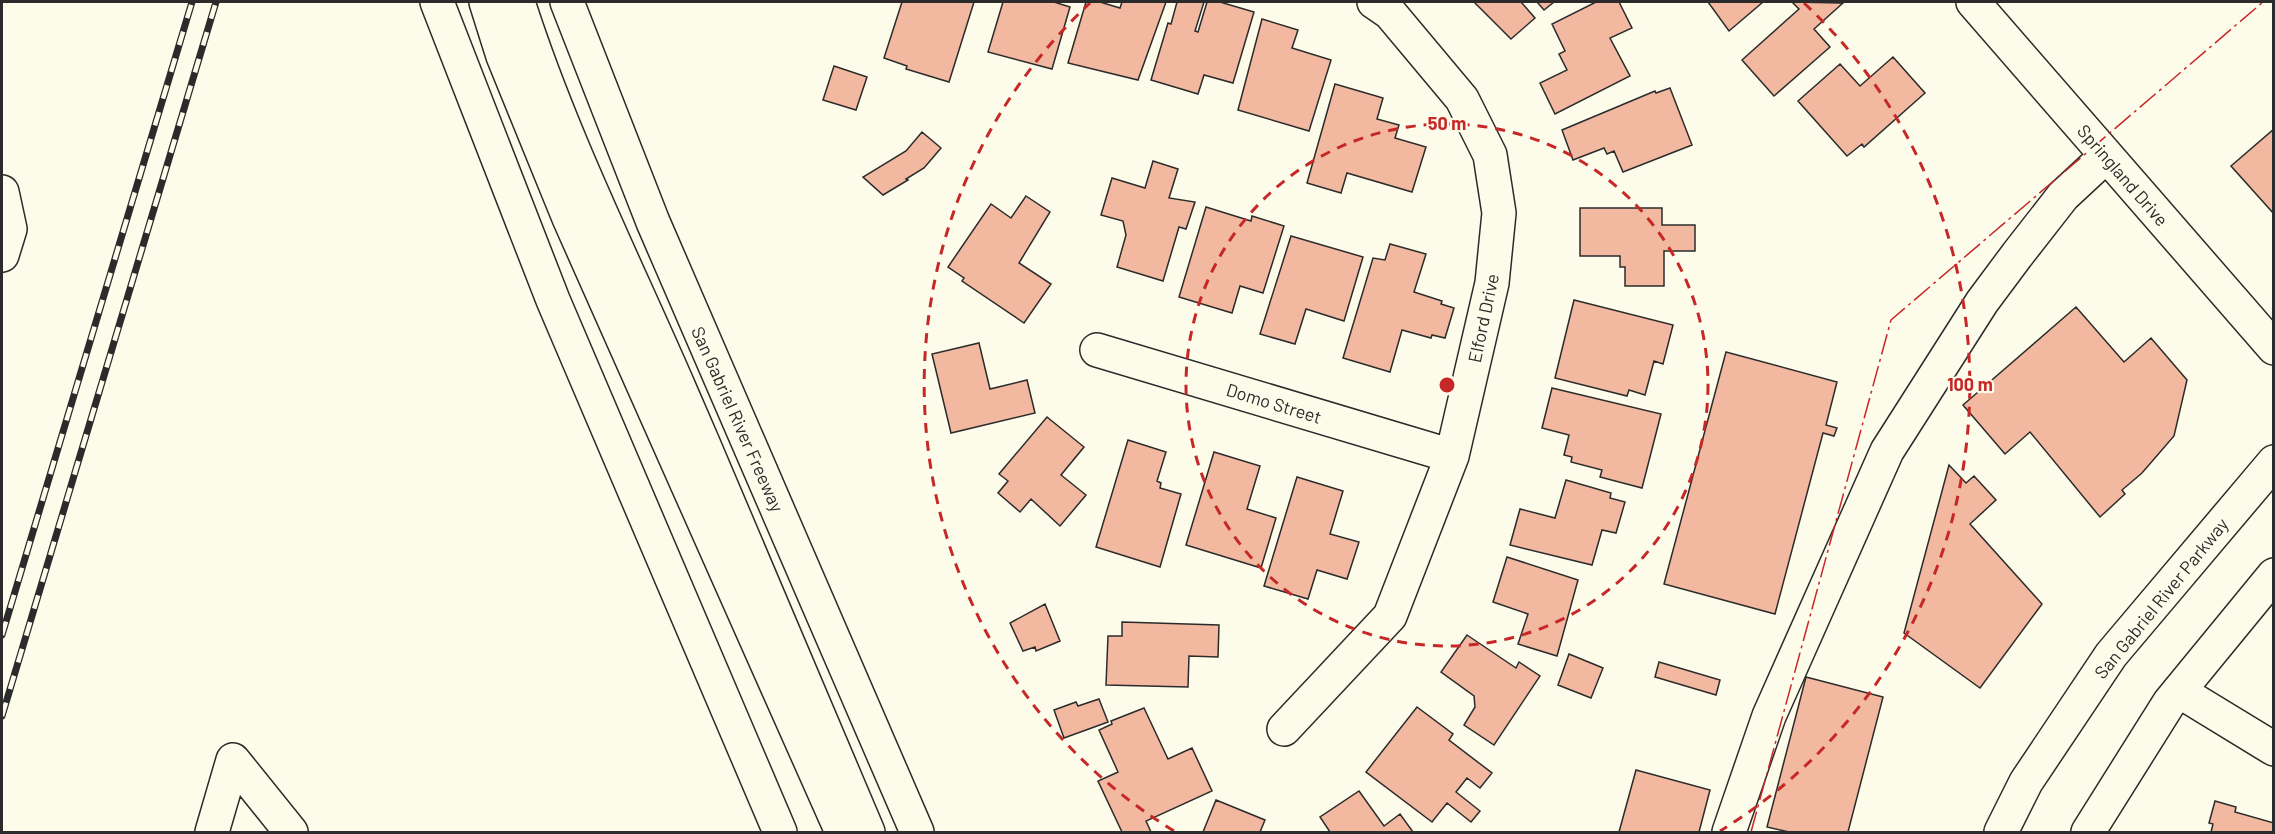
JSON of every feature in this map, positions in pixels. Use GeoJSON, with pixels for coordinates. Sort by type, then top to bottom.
{"type":"FeatureCollection","features":[{"type":"Feature","properties":{"kind":"main road"},"geometry":{"type":"LineString","coordinates":[[437,2],[553,300],[780,832]]}},
{"type":"Feature","properties":{"kind":"main road"},"geometry":{"type":"LineString","coordinates":[[486,2],[503,56],[569,218],[842,832]]}},
{"type":"Feature","properties":{"kind":"main road"},"geometry":{"type":"LineString","coordinates":[[518,2],[533,49],[593,201],[680,389],[868,832]]}},
{"type":"Feature","properties":{"kind":"main road","name":"San Gabriel River Freeway"},"geometry":{"type":"LineString","coordinates":[[567,2],[653,222],[918,832]]}},
{"type":"Feature","properties":{"kind":"main road","name":"Elford Drive"},"geometry":{"type":"LineString","coordinates":[[1284,729],[1390,616],[1452,456],[1492,283],[1499,213],[1490,155],[1462,99],[1390,13],[1374,2]]}},
{"type":"Feature","properties":{"kind":"main road","name":"Springland Drive"},"geometry":{"type":"LineString","coordinates":[[1973,2],[2274,348]]}},
{"type":"Feature","properties":{"kind":"main road"},"geometry":{"type":"LineString","coordinates":[[1729,832],[1769,716],[1887,451],[1982,302],[2063,196],[2106,156]]}},
{"type":"Feature","properties":{"kind":"main road"},"geometry":{"type":"LineString","coordinates":[[2,192],[10,229],[2,255]]}},
{"type":"Feature","properties":{"kind":"main road","name":"Domo Street"},"geometry":{"type":"LineString","coordinates":[[1097,350],[1452,456]]}},
{"type":"Feature","properties":{"kind":"main road","name":"San Gabriel River Parkway"},"geometry":{"type":"LineString","coordinates":[[2001,832],[2026,782],[2111,655],[2274,462]]}},
{"type":"Feature","properties":{"kind":"main road"},"geometry":{"type":"LineString","coordinates":[[2088,832],[2179,692],[2274,575]]}},
{"type":"Feature","properties":{"kind":"main road"},"geometry":{"type":"LineString","coordinates":[[2179,692],[2274,749]]}},
{"type":"Feature","properties":{"kind":"main road"},"geometry":{"type":"LineString","coordinates":[[212,832],[233,760],[291,832]]}},
{"type":"Feature","properties":{"kind":"building"},"geometry":{"type":"Polygon","coordinates":[[[902,2],[974,2],[949,82],[906,69],[907,66],[884,58],[902,2]]]}},
{"type":"Feature","properties":{"kind":"building"},"geometry":{"type":"Polygon","coordinates":[[[1003,2],[1054,2],[1070,7],[1052,69],[988,52],[1003,2]]]}},
{"type":"Feature","properties":{"kind":"building"},"geometry":{"type":"Polygon","coordinates":[[[1086,2],[1100,2],[1120,8],[1122,2],[1166,2],[1138,80],[1068,63],[1086,2]]]}},
{"type":"Feature","properties":{"kind":"building"},"geometry":{"type":"Polygon","coordinates":[[[1177,2],[1204,2],[1195,31],[1198,32],[1207,2],[1220,2],[1254,12],[1233,83],[1204,75],[1198,94],[1151,80],[1168,23],[1171,24],[1177,2]]]}},
{"type":"Feature","properties":{"kind":"building"},"geometry":{"type":"Polygon","coordinates":[[[1474,2],[1521,2],[1535,18],[1511,39],[1474,2]]]}},
{"type":"Feature","properties":{"kind":"building"},"geometry":{"type":"Polygon","coordinates":[[[1537,2],[1554,2],[1544,10],[1537,2]]]}},
{"type":"Feature","properties":{"kind":"building"},"geometry":{"type":"Polygon","coordinates":[[[1596,2],[1619,2],[1632,28],[1610,38],[1630,76],[1555,114],[1540,83],[1567,70],[1559,54],[1565,51],[1552,24],[1596,2]]]}},
{"type":"Feature","properties":{"kind":"building"},"geometry":{"type":"Polygon","coordinates":[[[1708,2],[1763,2],[1729,31],[1708,2]]]}},
{"type":"Feature","properties":{"kind":"building"},"geometry":{"type":"Polygon","coordinates":[[[1792,2],[1843,3],[1814,29],[1830,47],[1774,96],[1742,60],[1799,9],[1792,2]]]}},
{"type":"Feature","properties":{"kind":"building"},"geometry":{"type":"Polygon","coordinates":[[[1262,19],[1298,30],[1292,48],[1331,60],[1309,131],[1238,110],[1262,19]]]}},
{"type":"Feature","properties":{"kind":"building"},"geometry":{"type":"Polygon","coordinates":[[[1893,57],[1925,93],[1864,147],[1862,144],[1847,156],[1798,101],[1840,64],[1860,86],[1893,57]]]}},
{"type":"Feature","properties":{"kind":"building"},"geometry":{"type":"Polygon","coordinates":[[[834,66],[867,77],[856,110],[823,100],[834,66]]]}},
{"type":"Feature","properties":{"kind":"building"},"geometry":{"type":"Polygon","coordinates":[[[1335,84],[1383,98],[1377,119],[1399,125],[1395,138],[1426,147],[1412,192],[1347,173],[1341,193],[1307,183],[1335,84]]]}},
{"type":"Feature","properties":{"kind":"building"},"geometry":{"type":"Polygon","coordinates":[[[1670,88],[1692,145],[1623,172],[1614,151],[1607,154],[1604,148],[1573,160],[1562,130],[1655,91],[1656,93],[1670,88]]]}},
{"type":"Feature","properties":{"kind":"building"},"geometry":{"type":"Polygon","coordinates":[[[2274,129],[2274,214],[2231,166],[2274,129]]]}},
{"type":"Feature","properties":{"kind":"building"},"geometry":{"type":"Polygon","coordinates":[[[922,132],[941,148],[924,168],[883,195],[863,177],[906,151],[922,132]]]}},
{"type":"Feature","properties":{"kind":"building"},"geometry":{"type":"Polygon","coordinates":[[[1153,161],[1178,169],[1169,198],[1195,202],[1186,229],[1179,227],[1163,281],[1117,267],[1126,235],[1123,221],[1101,215],[1112,178],[1145,188],[1153,161]]]}},
{"type":"Feature","properties":{"kind":"building"},"geometry":{"type":"Polygon","coordinates":[[[1026,196],[1050,212],[1019,263],[1051,284],[1024,323],[962,281],[964,278],[948,267],[991,204],[1011,218],[1026,196]]]}},
{"type":"Feature","properties":{"kind":"building"},"geometry":{"type":"Polygon","coordinates":[[[1206,207],[1251,221],[1252,216],[1284,226],[1263,293],[1240,286],[1232,313],[1179,297],[1206,207]]]}},
{"type":"Feature","properties":{"kind":"building"},"geometry":{"type":"Polygon","coordinates":[[[1580,208],[1662,208],[1662,225],[1695,225],[1695,251],[1664,251],[1664,286],[1625,286],[1625,267],[1620,267],[1620,256],[1580,256],[1580,208]]]}},
{"type":"Feature","properties":{"kind":"building"},"geometry":{"type":"Polygon","coordinates":[[[1291,236],[1363,257],[1344,321],[1306,309],[1295,344],[1260,334],[1291,236]]]}},
{"type":"Feature","properties":{"kind":"building"},"geometry":{"type":"Polygon","coordinates":[[[1390,244],[1426,254],[1414,292],[1442,301],[1441,304],[1454,308],[1445,338],[1432,335],[1431,338],[1402,330],[1390,372],[1343,358],[1373,258],[1385,260],[1390,244]]]}},
{"type":"Feature","properties":{"kind":"building"},"geometry":{"type":"Polygon","coordinates":[[[1574,300],[1673,325],[1663,364],[1654,361],[1645,395],[1629,390],[1627,396],[1555,378],[1574,300]]]}},
{"type":"Feature","properties":{"kind":"building"},"geometry":{"type":"Polygon","coordinates":[[[2076,307],[2124,362],[2151,338],[2187,380],[2174,436],[2142,473],[2122,490],[2125,494],[2100,517],[2030,432],[2005,454],[1963,405],[2076,307]]]}},
{"type":"Feature","properties":{"kind":"building"},"geometry":{"type":"Polygon","coordinates":[[[979,343],[990,389],[1027,380],[1035,413],[951,433],[932,354],[979,343]]]}},
{"type":"Feature","properties":{"kind":"building"},"geometry":{"type":"Polygon","coordinates":[[[1726,352],[1837,382],[1826,425],[1837,428],[1834,436],[1823,433],[1775,614],[1664,584],[1726,352]]]}},
{"type":"Feature","properties":{"kind":"building"},"geometry":{"type":"Polygon","coordinates":[[[1552,388],[1661,414],[1642,488],[1600,477],[1602,470],[1571,462],[1572,457],[1564,455],[1569,435],[1542,428],[1552,388]]]}},
{"type":"Feature","properties":{"kind":"building"},"geometry":{"type":"Polygon","coordinates":[[[1047,417],[1084,447],[1061,475],[1086,495],[1060,526],[1031,499],[1020,512],[998,493],[1008,481],[999,474],[1047,417]]]}},
{"type":"Feature","properties":{"kind":"building"},"geometry":{"type":"Polygon","coordinates":[[[1128,440],[1166,452],[1157,481],[1161,483],[1160,488],[1181,494],[1160,567],[1096,547],[1128,440]]]}},
{"type":"Feature","properties":{"kind":"building"},"geometry":{"type":"Polygon","coordinates":[[[1214,452],[1260,466],[1247,509],[1276,518],[1261,568],[1186,545],[1214,452]]]}},
{"type":"Feature","properties":{"kind":"building"},"geometry":{"type":"Polygon","coordinates":[[[1949,465],[1966,483],[1974,476],[1996,500],[1970,524],[2042,604],[1980,688],[1904,633],[1949,465]]]}},
{"type":"Feature","properties":{"kind":"building"},"geometry":{"type":"Polygon","coordinates":[[[1297,477],[1343,491],[1330,534],[1359,542],[1347,579],[1317,570],[1308,599],[1264,586],[1297,477]]]}},
{"type":"Feature","properties":{"kind":"building"},"geometry":{"type":"Polygon","coordinates":[[[1566,480],[1611,493],[1610,498],[1625,502],[1616,533],[1602,530],[1592,565],[1510,545],[1520,509],[1555,518],[1566,480]]]}},
{"type":"Feature","properties":{"kind":"building"},"geometry":{"type":"Polygon","coordinates":[[[1507,557],[1578,580],[1557,656],[1518,644],[1528,614],[1493,602],[1507,557]]]}},
{"type":"Feature","properties":{"kind":"building"},"geometry":{"type":"Polygon","coordinates":[[[1045,604],[1060,641],[1036,651],[1035,647],[1023,651],[1010,623],[1045,604]]]}},
{"type":"Feature","properties":{"kind":"building"},"geometry":{"type":"Polygon","coordinates":[[[1122,622],[1219,625],[1218,657],[1189,656],[1188,687],[1106,685],[1108,636],[1122,636],[1122,622]]]}},
{"type":"Feature","properties":{"kind":"building"},"geometry":{"type":"Polygon","coordinates":[[[1467,635],[1516,668],[1519,662],[1540,676],[1494,745],[1464,725],[1475,707],[1474,696],[1441,672],[1467,635]]]}},
{"type":"Feature","properties":{"kind":"building"},"geometry":{"type":"Polygon","coordinates":[[[1569,654],[1603,668],[1591,698],[1558,685],[1569,654]]]}},
{"type":"Feature","properties":{"kind":"building"},"geometry":{"type":"Polygon","coordinates":[[[1659,662],[1720,680],[1716,695],[1655,677],[1659,662]]]}},
{"type":"Feature","properties":{"kind":"building"},"geometry":{"type":"Polygon","coordinates":[[[1806,677],[1883,697],[1848,832],[1789,832],[1767,827],[1806,677]]]}},
{"type":"Feature","properties":{"kind":"building"},"geometry":{"type":"Polygon","coordinates":[[[1099,699],[1108,722],[1064,738],[1054,710],[1076,702],[1078,706],[1099,699]]]}},
{"type":"Feature","properties":{"kind":"building"},"geometry":{"type":"Polygon","coordinates":[[[1417,707],[1453,734],[1449,740],[1492,773],[1480,788],[1467,778],[1456,792],[1480,811],[1471,822],[1447,803],[1432,822],[1366,772],[1417,707]]]}},
{"type":"Feature","properties":{"kind":"building"},"geometry":{"type":"Polygon","coordinates":[[[1144,708],[1168,759],[1192,748],[1212,791],[1146,821],[1151,832],[1122,832],[1098,781],[1118,772],[1099,730],[1112,724],[1111,721],[1144,708]]]}},
{"type":"Feature","properties":{"kind":"building"},"geometry":{"type":"Polygon","coordinates":[[[1636,770],[1710,790],[1699,832],[1619,832],[1636,770]]]}},
{"type":"Feature","properties":{"kind":"building"},"geometry":{"type":"Polygon","coordinates":[[[1359,791],[1384,826],[1400,814],[1413,832],[1330,832],[1320,817],[1359,791]]]}},
{"type":"Feature","properties":{"kind":"building"},"geometry":{"type":"Polygon","coordinates":[[[1216,800],[1265,820],[1260,832],[1203,832],[1216,800]]]}},
{"type":"Feature","properties":{"kind":"building"},"geometry":{"type":"Polygon","coordinates":[[[2215,801],[2236,807],[2235,812],[2274,823],[2274,832],[2211,832],[2213,824],[2209,823],[2215,801]]]}},
{"type":"Feature","properties":{"kind":"railway"},"geometry":{"type":"LineString","coordinates":[[2,635],[192,2]]}},
{"type":"Feature","properties":{"kind":"railway"},"geometry":{"type":"LineString","coordinates":[[2,716],[216,2]]}},
{"type":"Feature","properties":{"kind":"power"},"geometry":{"type":"LineString","coordinates":[[1751,832],[1891,320],[2263,2]]}}]}
